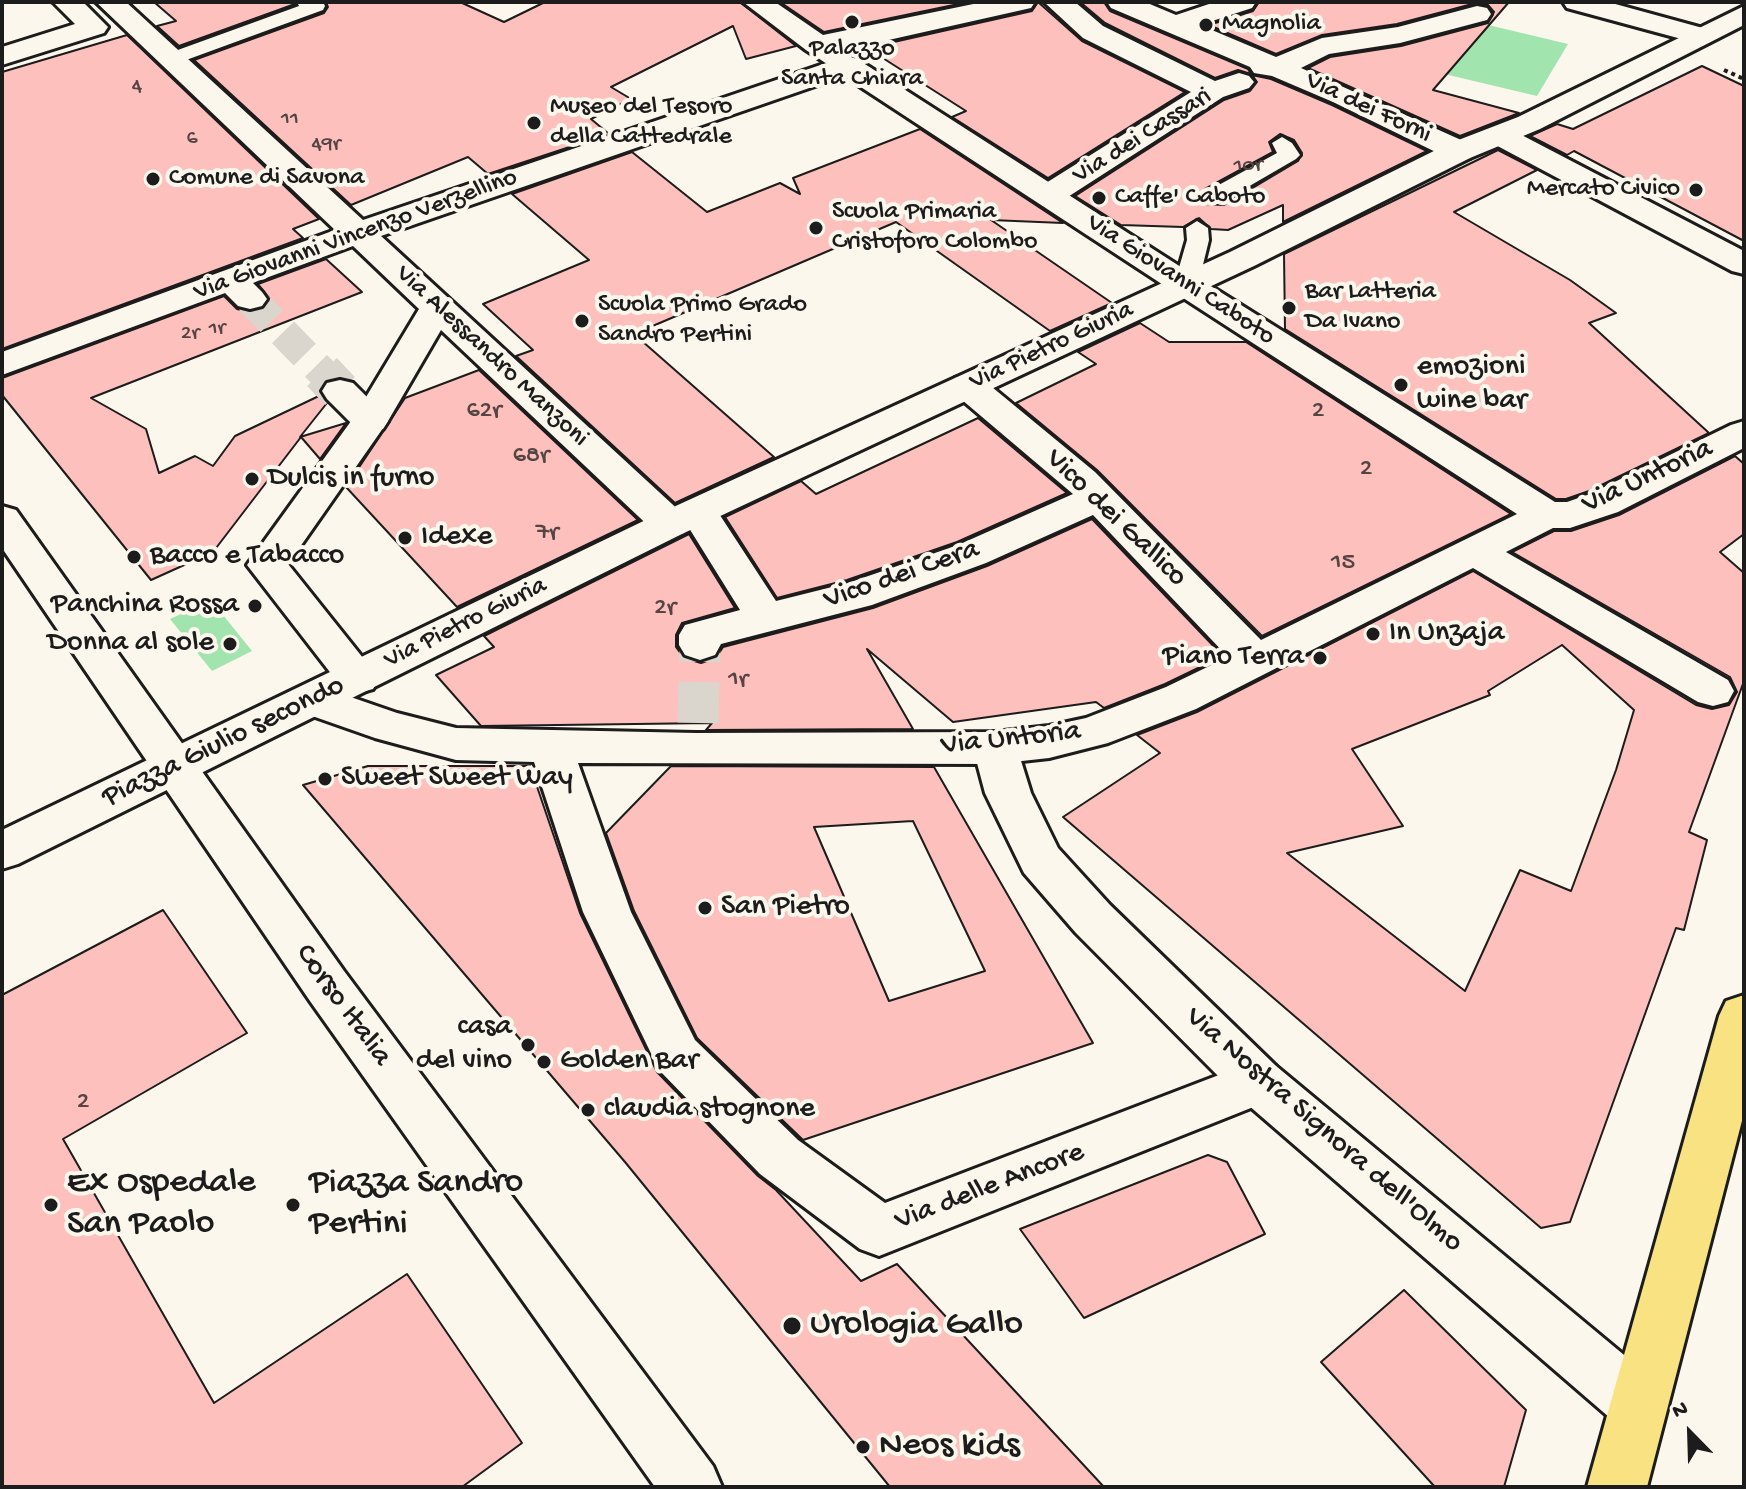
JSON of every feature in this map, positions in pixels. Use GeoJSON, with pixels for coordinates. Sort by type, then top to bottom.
{"type":"FeatureCollection","features":[{"type":"Feature","properties":{"kind":"main road"},"geometry":{"type":"LineString","coordinates":[[1617,1487],[1744,1016]]}},
{"type":"Feature","properties":{"kind":"street","name":"Via Alessandro Manzoni"},"geometry":{"type":"LineString","coordinates":[[110,2],[438,306],[684,518],[766,618]]}},
{"type":"Feature","properties":{"kind":"street","name":"Via Giovanni Caboto"},"geometry":{"type":"LineString","coordinates":[[757,2],[847,65],[1106,235],[1547,515]]}},
{"type":"Feature","properties":{"kind":"street"},"geometry":{"type":"LineString","coordinates":[[816,44],[840,42],[1021,2]]}},
{"type":"Feature","properties":{"kind":"street"},"geometry":{"type":"LineString","coordinates":[[1058,2],[1093,32],[1129,50],[1248,77]]}},
{"type":"Feature","properties":{"kind":"street"},"geometry":{"type":"LineString","coordinates":[[1121,2],[1177,24],[1208,51],[1248,77]]}},
{"type":"Feature","properties":{"kind":"street"},"geometry":{"type":"LineString","coordinates":[[1177,24],[1242,2]]}},
{"type":"Feature","properties":{"kind":"street"},"geometry":{"type":"LineString","coordinates":[[1586,3],[1700,36]]}},
{"type":"Feature","properties":{"kind":"street"},"geometry":{"type":"LineString","coordinates":[[2,56],[94,27],[73,4]]}},
{"type":"Feature","properties":{"kind":"street","name":"Via dei Cassari"},"geometry":{"type":"LineString","coordinates":[[1049,195],[1248,77],[1322,47],[1400,35],[1477,14]]}},
{"type":"Feature","properties":{"kind":"street","name":"Via Pietro Giuria"},"geometry":{"type":"LineString","coordinates":[[358,678],[684,518],[1186,285],[1459,151],[1501,136],[1744,14]]}},
{"type":"Feature","properties":{"kind":"street"},"geometry":{"type":"LineString","coordinates":[[1129,50],[1208,51],[1248,77]]}},
{"type":"Feature","properties":{"kind":"street","name":"Via Giovanni Vincenzo Verzellino"},"geometry":{"type":"LineString","coordinates":[[2,364],[240,289],[358,233],[847,65]]}},
{"type":"Feature","properties":{"kind":"street","name":"Via dei Forni"},"geometry":{"type":"LineString","coordinates":[[1248,77],[1459,151]]}},
{"type":"Feature","properties":{"kind":"street"},"geometry":{"type":"LineString","coordinates":[[1501,136],[1744,264]]}},
{"type":"Feature","properties":{"kind":"street"},"geometry":{"type":"LineString","coordinates":[[340,391],[370,421],[438,306]]}},
{"type":"Feature","properties":{"kind":"street","name":"Vico dei Gallico"},"geometry":{"type":"LineString","coordinates":[[968,386],[1082,481],[1255,659]]}},
{"type":"Feature","properties":{"kind":"street","name":"Piazza Giulio secondo"},"geometry":{"type":"LineString","coordinates":[[2,851],[358,678],[267,565],[370,421]]}},
{"type":"Feature","properties":{"kind":"street","name":"Via Untoria"},"geometry":{"type":"LineString","coordinates":[[313,700],[390,727],[456,744],[551,748],[697,736],[995,748],[1049,742],[1105,728],[1181,698],[1547,515],[1570,515],[1604,503],[1744,433]]}},
{"type":"Feature","properties":{"kind":"street","name":"Vico dei Cera"},"geometry":{"type":"LineString","coordinates":[[700,640],[766,618],[858,595],[958,559],[1097,498]]}},
{"type":"Feature","properties":{"kind":"street","name":"Corso Italia"},"geometry":{"type":"LineString","coordinates":[[2,519],[336,999],[692,1487]]}},
{"type":"Feature","properties":{"kind":"street"},"geometry":{"type":"LineString","coordinates":[[1474,551],[1713,691]]}},
{"type":"Feature","properties":{"kind":"street","name":"Via delle Ancore"},"geometry":{"type":"LineString","coordinates":[[551,748],[607,912],[677,1055],[779,1157],[879,1231],[1258,1082]]}},
{"type":"Feature","properties":{"kind":"street","name":"Via Nostra Signora dell'Olmo"},"geometry":{"type":"LineString","coordinates":[[995,748],[1008,793],[1040,860],[1093,919],[1258,1082],[1638,1404]]}},
{"type":"Feature","properties":{"kind":"lane"},"geometry":{"type":"LineString","coordinates":[[171,59],[316,6],[306,2]]}},
{"type":"Feature","properties":{"kind":"lane"},"geometry":{"type":"LineString","coordinates":[[1214,197],[1289,155],[1282,143]]}},
{"type":"Feature","properties":{"kind":"lane"},"geometry":{"type":"LineString","coordinates":[[1186,285],[1198,240],[1197,228]]}},
{"type":"Feature","properties":{"kind":"green space"},"geometry":{"type":"Polygon","coordinates":[[[1480,23],[1568,44],[1537,96],[1436,72],[1415,54],[1447,28],[1469,32],[1480,23]]]}},
{"type":"Feature","properties":{"kind":"green space"},"geometry":{"type":"Polygon","coordinates":[[[211,600],[252,651],[212,671],[170,619],[211,600]]]}},
{"type":"Feature","properties":{"kind":"building"},"geometry":{"type":"Polygon","coordinates":[[[154,2],[295,4],[179,46],[157,26],[176,21],[154,2]]]}},
{"type":"Feature","properties":{"kind":"building"},"geometry":{"type":"Polygon","coordinates":[[[326,2],[460,2],[504,22],[545,2],[740,2],[796,46],[746,59],[733,26],[611,87],[631,99],[591,119],[609,134],[488,174],[468,157],[351,205],[194,60],[324,13],[328,7],[326,2]]]}},
{"type":"Feature","properties":{"kind":"building","name":"Palazzo Santa Chiara"},"geometry":{"type":"Polygon","coordinates":[[[780,2],[968,2],[824,32],[780,2]]]}},
{"type":"Feature","properties":{"kind":"building"},"geometry":{"type":"Polygon","coordinates":[[[1038,2],[1082,41],[1185,92],[1048,178],[952,117],[966,111],[867,48],[1032,11],[1038,2]]]}},
{"type":"Feature","properties":{"kind":"building"},"geometry":{"type":"Polygon","coordinates":[[[1080,2],[1104,2],[1110,11],[1248,69],[1251,74],[1238,70],[1215,78],[1105,23],[1080,2]]]}},
{"type":"Feature","properties":{"kind":"building"},"geometry":{"type":"Polygon","coordinates":[[[1259,2],[1509,2],[1433,90],[1519,113],[1460,136],[1308,68],[1330,57],[1401,46],[1488,23],[1494,12],[1488,5],[1476,3],[1397,24],[1322,35],[1276,54],[1209,25],[1253,11],[1259,2]]]}},
{"type":"Feature","properties":{"kind":"building","name":"Comune di Savona"},"geometry":{"type":"Polygon","coordinates":[[[127,35],[319,219],[293,229],[303,238],[2,349],[2,72],[127,35]]]}},
{"type":"Feature","properties":{"kind":"building","name":"Mercato Civico"},"geometry":{"type":"Polygon","coordinates":[[[1702,66],[1744,86],[1744,241],[1574,151],[1567,155],[1530,136],[1557,124],[1573,129],[1702,66]]]}},
{"type":"Feature","properties":{"kind":"building"},"geometry":{"type":"Polygon","coordinates":[[[1252,75],[1271,79],[1332,105],[1427,151],[1283,222],[1283,205],[1228,230],[1211,229],[1199,218],[1183,227],[1121,225],[1075,196],[1224,100],[1250,91],[1257,82],[1252,75]],[[1280,134],[1269,142],[1273,152],[1205,189],[1200,195],[1203,204],[1224,205],[1298,161],[1302,153],[1294,140],[1280,134]]]}},
{"type":"Feature","properties":{"kind":"building"},"geometry":{"type":"Polygon","coordinates":[[[920,129],[1063,223],[991,220],[1112,303],[1050,331],[896,222],[634,334],[774,457],[675,503],[516,356],[533,350],[483,304],[589,260],[512,194],[632,152],[707,212],[780,183],[800,194],[793,178],[920,129]]]}},
{"type":"Feature","properties":{"kind":"building"},"geometry":{"type":"Polygon","coordinates":[[[1498,150],[1537,170],[1454,212],[1570,280],[1616,313],[1589,323],[1709,433],[1566,499],[1556,499],[1285,329],[1284,254],[1498,150]]]}},
{"type":"Feature","properties":{"kind":"building"},"geometry":{"type":"Polygon","coordinates":[[[326,259],[362,292],[91,398],[146,429],[159,473],[195,456],[213,466],[235,436],[321,395],[327,403],[300,437],[346,423],[320,459],[301,437],[213,552],[151,580],[2,395],[2,378],[224,296],[237,309],[249,312],[263,309],[270,299],[258,284],[326,259]]]}},
{"type":"Feature","properties":{"kind":"building"},"geometry":{"type":"Polygon","coordinates":[[[1140,323],[1169,342],[1246,342],[1511,514],[1262,636],[1097,470],[1016,403],[1096,364],[1078,352],[1140,323]]]}},
{"type":"Feature","properties":{"kind":"building"},"geometry":{"type":"Polygon","coordinates":[[[479,370],[638,520],[457,607],[346,487],[405,398],[479,370]]]}},
{"type":"Feature","properties":{"kind":"building"},"geometry":{"type":"Polygon","coordinates":[[[978,418],[1067,493],[957,542],[847,580],[777,598],[725,517],[801,481],[816,494],[978,418]]]}},
{"type":"Feature","properties":{"kind":"building"},"geometry":{"type":"Polygon","coordinates":[[[1735,456],[1744,464],[1744,534],[1720,552],[1744,573],[1744,681],[1689,832],[1707,840],[1684,930],[1676,928],[1570,1222],[1541,1228],[1063,817],[1160,753],[1137,735],[1197,712],[1473,571],[1696,705],[1712,709],[1729,705],[1737,692],[1730,677],[1512,552],[1554,531],[1571,531],[1619,515],[1735,456]],[[1562,645],[1488,691],[1490,695],[1352,749],[1403,826],[1287,853],[1465,991],[1520,870],[1571,891],[1616,770],[1634,710],[1562,645]]]}},
{"type":"Feature","properties":{"kind":"building"},"geometry":{"type":"Polygon","coordinates":[[[1092,519],[1223,656],[1165,684],[1104,708],[1096,702],[953,722],[867,649],[913,729],[706,730],[712,723],[481,726],[436,675],[494,647],[484,636],[689,534],[735,608],[682,623],[676,635],[676,647],[684,658],[701,663],[716,658],[723,647],[873,608],[987,566],[1092,519]]]}},
{"type":"Feature","properties":{"kind":"building"},"geometry":{"type":"Polygon","coordinates":[[[368,766],[530,766],[580,913],[657,1072],[758,1176],[776,1190],[861,1281],[897,1264],[1104,1487],[890,1487],[625,1162],[303,785],[368,766]]]}},
{"type":"Feature","properties":{"kind":"building"},"geometry":{"type":"Polygon","coordinates":[[[671,766],[934,767],[1093,1043],[803,1140],[697,1038],[634,911],[606,833],[671,766]],[[913,821],[814,827],[889,1001],[985,971],[913,821]]]}},
{"type":"Feature","properties":{"kind":"building","name":"Ex Ospedale San Paolo"},"geometry":{"type":"Polygon","coordinates":[[[163,910],[247,1033],[63,1139],[214,1403],[407,1274],[522,1443],[462,1487],[2,1487],[2,995],[163,910]]]}},
{"type":"Feature","properties":{"kind":"building"},"geometry":{"type":"Polygon","coordinates":[[[1208,1155],[1227,1162],[1265,1234],[1084,1318],[1020,1229],[1208,1155]]]}},
{"type":"Feature","properties":{"kind":"building"},"geometry":{"type":"Polygon","coordinates":[[[1404,1290],[1526,1410],[1504,1487],[1435,1487],[1321,1362],[1404,1290]]]}},
{"type":"Feature","properties":{"kind":"tunnel"},"geometry":{"type":"LineString","coordinates":[[250,299],[324,374]]}},
{"type":"Feature","properties":{"kind":"tunnel"},"geometry":{"type":"LineString","coordinates":[[322,372],[340,391]]}},
{"type":"Feature","properties":{"kind":"tunnel"},"geometry":{"type":"LineString","coordinates":[[698,723],[700,645]]}},
{"type":"Feature","properties":{"kind":"place","name":"Palazzo Santa Chiara"},"geometry":{"type":"Point","coordinates":[852,22]}},
{"type":"Feature","properties":{"kind":"place","name":"Magnolia"},"geometry":{"type":"Point","coordinates":[1206,25]}},
{"type":"Feature","properties":{"kind":"place","name":"Museo del Tesoro della Cattedrale"},"geometry":{"type":"Point","coordinates":[534,123]}},
{"type":"Feature","properties":{"kind":"place","name":"Comune di Savona"},"geometry":{"type":"Point","coordinates":[153,179]}},
{"type":"Feature","properties":{"kind":"place","name":"Mercato Civico"},"geometry":{"type":"Point","coordinates":[1696,190]}},
{"type":"Feature","properties":{"kind":"place","name":"Caffe' Caboto"},"geometry":{"type":"Point","coordinates":[1099,198]}},
{"type":"Feature","properties":{"kind":"place","name":"Scuola Primaria Cristoforo Colombo"},"geometry":{"type":"Point","coordinates":[816,228]}},
{"type":"Feature","properties":{"kind":"place","name":"Bar Latteria Da Ivano"},"geometry":{"type":"Point","coordinates":[1289,308]}},
{"type":"Feature","properties":{"kind":"place","name":"Scuola Primo Grado Sandro Pertini"},"geometry":{"type":"Point","coordinates":[582,321]}},
{"type":"Feature","properties":{"kind":"place","name":"emozioni wine bar"},"geometry":{"type":"Point","coordinates":[1401,385]}},
{"type":"Feature","properties":{"kind":"place","name":"Dulcis in furno"},"geometry":{"type":"Point","coordinates":[252,479]}},
{"type":"Feature","properties":{"kind":"place","name":"Idexe"},"geometry":{"type":"Point","coordinates":[405,538]}},
{"type":"Feature","properties":{"kind":"place","name":"Bacco e Tabacco"},"geometry":{"type":"Point","coordinates":[134,557]}},
{"type":"Feature","properties":{"kind":"place","name":"Panchina Rossa"},"geometry":{"type":"Point","coordinates":[255,606]}},
{"type":"Feature","properties":{"kind":"place","name":"In Unzaja"},"geometry":{"type":"Point","coordinates":[1373,634]}},
{"type":"Feature","properties":{"kind":"place","name":"Donna al sole"},"geometry":{"type":"Point","coordinates":[230,644]}},
{"type":"Feature","properties":{"kind":"place","name":"Piano Terra"},"geometry":{"type":"Point","coordinates":[1320,658]}},
{"type":"Feature","properties":{"kind":"place","name":"Sweet Sweet Way"},"geometry":{"type":"Point","coordinates":[325,779]}},
{"type":"Feature","properties":{"kind":"place","name":"San Pietro"},"geometry":{"type":"Point","coordinates":[705,908]}},
{"type":"Feature","properties":{"kind":"place","name":"casa del vino"},"geometry":{"type":"Point","coordinates":[528,1045]}},
{"type":"Feature","properties":{"kind":"place","name":"Golden Bar"},"geometry":{"type":"Point","coordinates":[544,1062]}},
{"type":"Feature","properties":{"kind":"place","name":"claudia stognone"},"geometry":{"type":"Point","coordinates":[588,1110]}},
{"type":"Feature","properties":{"kind":"place","name":"Ex Ospedale San Paolo"},"geometry":{"type":"Point","coordinates":[51,1205]}},
{"type":"Feature","properties":{"kind":"place","name":"Piazza Sandro Pertini"},"geometry":{"type":"Point","coordinates":[293,1205]}},
{"type":"Feature","properties":{"kind":"place","name":"Urologia Gallo"},"geometry":{"type":"Point","coordinates":[792,1326]}},
{"type":"Feature","properties":{"kind":"place","name":"Neos kids"},"geometry":{"type":"Point","coordinates":[863,1447]}}]}
